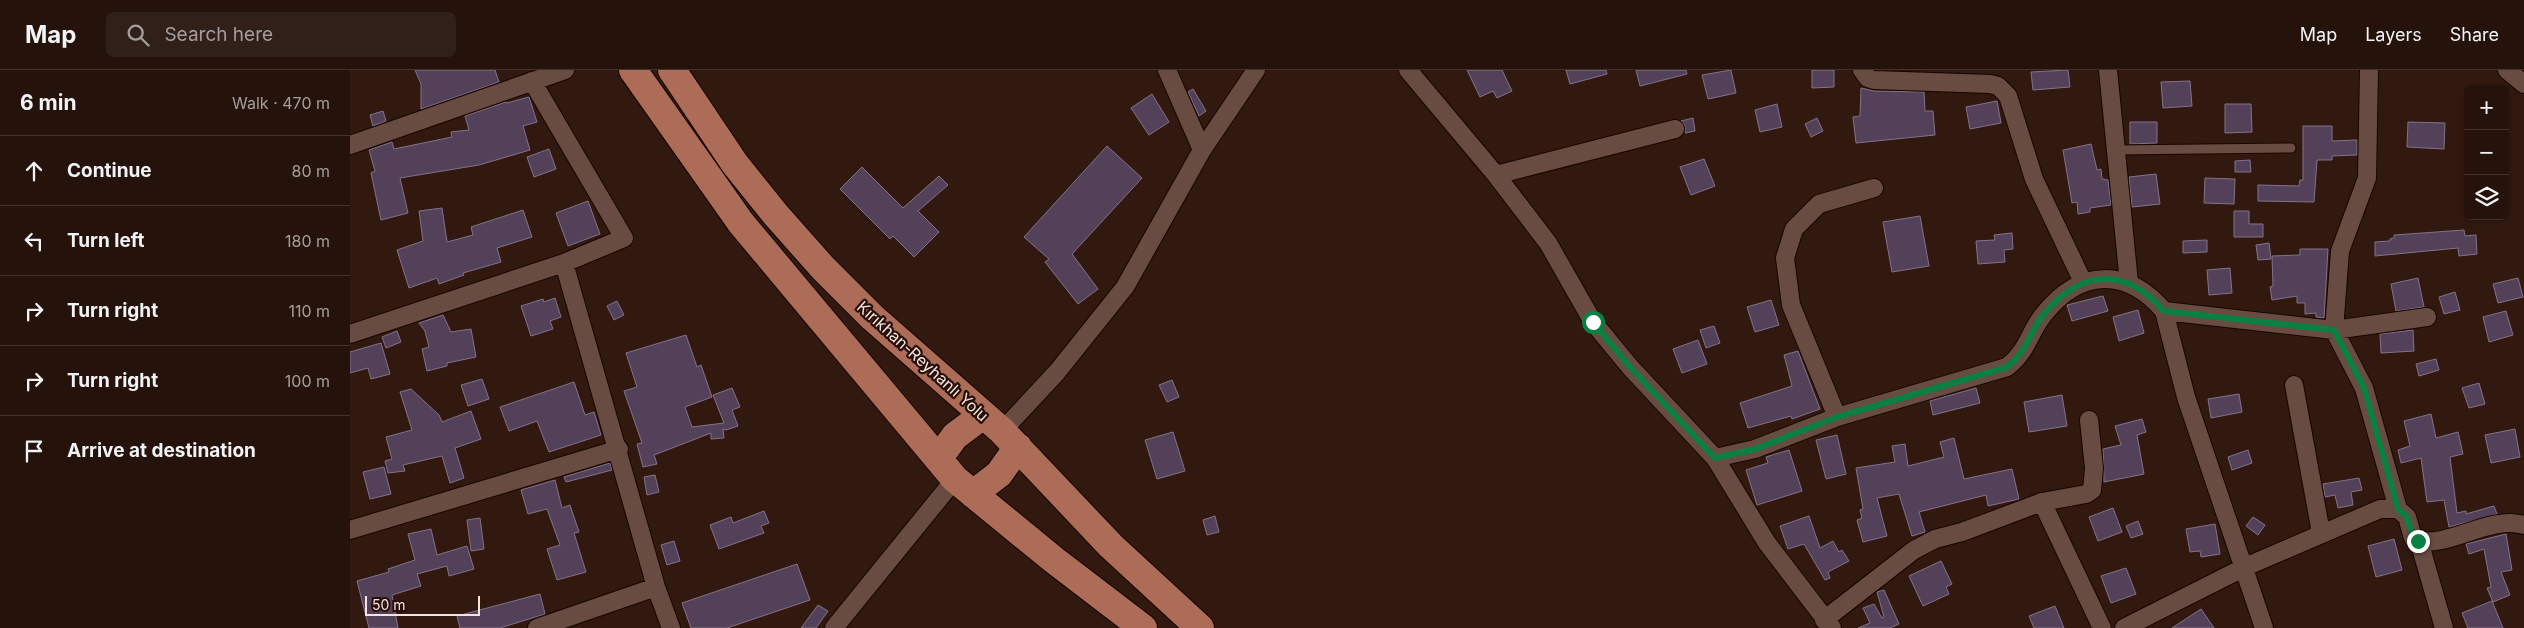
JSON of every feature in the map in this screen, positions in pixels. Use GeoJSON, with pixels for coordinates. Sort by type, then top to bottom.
{"type":"FeatureCollection","features":[{"type":"Feature","properties":{"kind":"highway"},"geometry":{"type":"LineString","coordinates":[[634,70],[741,223],[955,477],[1054,560],[1143,628]]}},
{"type":"Feature","properties":{"kind":"highway","name":"Kırıkhan-Reyhanlı Yolu"},"geometry":{"type":"LineString","coordinates":[[672,70],[735,164],[817,262],[872,317],[1001,431],[1110,546],[1200,628]]}},
{"type":"Feature","properties":{"kind":"highway"},"geometry":{"type":"LineString","coordinates":[[1001,431],[999,474],[955,477],[955,436],[1001,431]]}},
{"type":"Feature","properties":{"kind":"street"},"geometry":{"type":"LineString","coordinates":[[350,145],[565,70]]}},
{"type":"Feature","properties":{"kind":"street"},"geometry":{"type":"LineString","coordinates":[[1167,70],[1202,150]]}},
{"type":"Feature","properties":{"kind":"street"},"geometry":{"type":"LineString","coordinates":[[1001,431],[1057,372],[1125,287],[1202,150],[1256,70]]}},
{"type":"Feature","properties":{"kind":"street"},"geometry":{"type":"LineString","coordinates":[[1408,70],[1496,175],[1548,243],[1593,322],[1630,367],[1715,458],[1767,543],[1828,624],[1914,550],[1935,539],[1962,532],[2042,502],[2086,494],[2092,490],[2094,468],[2089,420]]}},
{"type":"Feature","properties":{"kind":"street"},"geometry":{"type":"LineString","coordinates":[[1862,70],[1868,78],[1874,80],[1990,84],[2003,89],[2008,96],[2034,179],[2083,282]]}},
{"type":"Feature","properties":{"kind":"street"},"geometry":{"type":"LineString","coordinates":[[2108,70],[2128,283]]}},
{"type":"Feature","properties":{"kind":"street"},"geometry":{"type":"LineString","coordinates":[[2369,70],[2367,178],[2340,251],[2334,330],[2364,388],[2398,509],[2407,517],[2413,538],[2418,541],[2438,540],[2502,522],[2524,525]]}},
{"type":"Feature","properties":{"kind":"street"},"geometry":{"type":"LineString","coordinates":[[2507,70],[2524,84]]}},
{"type":"Feature","properties":{"kind":"street"},"geometry":{"type":"LineString","coordinates":[[350,334],[564,263],[624,238],[532,81]]}},
{"type":"Feature","properties":{"kind":"street"},"geometry":{"type":"LineString","coordinates":[[1496,175],[1675,129]]}},
{"type":"Feature","properties":{"kind":"street"},"geometry":{"type":"LineString","coordinates":[[1837,417],[1791,305],[1785,258],[1794,229],[1819,204],[1874,188]]}},
{"type":"Feature","properties":{"kind":"street"},"geometry":{"type":"LineString","coordinates":[[564,263],[619,449],[656,587],[671,628]]}},
{"type":"Feature","properties":{"kind":"street"},"geometry":{"type":"LineString","coordinates":[[1715,458],[1755,449],[1837,417],[2007,367],[2023,352],[2043,315],[2060,297],[2083,282],[2113,280],[2128,283],[2154,299],[2164,311],[2186,397],[2245,567],[2264,628]]}},
{"type":"Feature","properties":{"kind":"street"},"geometry":{"type":"LineString","coordinates":[[2164,311],[2334,330],[2427,317]]}},
{"type":"Feature","properties":{"kind":"street"},"geometry":{"type":"LineString","coordinates":[[2294,385],[2321,533]]}},
{"type":"Feature","properties":{"kind":"street"},"geometry":{"type":"LineString","coordinates":[[350,530],[619,449]]}},
{"type":"Feature","properties":{"kind":"street"},"geometry":{"type":"LineString","coordinates":[[834,628],[955,477]]}},
{"type":"Feature","properties":{"kind":"street"},"geometry":{"type":"LineString","coordinates":[[2042,502],[2102,628]]}},
{"type":"Feature","properties":{"kind":"street"},"geometry":{"type":"LineString","coordinates":[[2124,628],[2245,567],[2321,533],[2380,509],[2398,509]]}},
{"type":"Feature","properties":{"kind":"street"},"geometry":{"type":"LineString","coordinates":[[2418,541],[2444,628]]}},
{"type":"Feature","properties":{"kind":"street"},"geometry":{"type":"LineString","coordinates":[[537,628],[656,587]]}},
{"type":"Feature","properties":{"kind":"lane"},"geometry":{"type":"LineString","coordinates":[[2115,150],[2291,148]]}},
{"type":"Feature","properties":{"kind":"building"},"geometry":{"type":"Polygon","coordinates":[[[415,70],[495,70],[499,82],[421,109],[421,84],[415,70]]]}},
{"type":"Feature","properties":{"kind":"building"},"geometry":{"type":"Polygon","coordinates":[[[1467,70],[1502,70],[1512,91],[1497,98],[1493,91],[1480,97],[1467,70]]]}},
{"type":"Feature","properties":{"kind":"building"},"geometry":{"type":"Polygon","coordinates":[[[1566,70],[1606,70],[1607,74],[1570,84],[1566,70]]]}},
{"type":"Feature","properties":{"kind":"building"},"geometry":{"type":"Polygon","coordinates":[[[1636,70],[1686,70],[1687,74],[1640,86],[1636,70]]]}},
{"type":"Feature","properties":{"kind":"building"},"geometry":{"type":"Polygon","coordinates":[[[1731,70],[1736,93],[1708,99],[1702,75],[1731,70]]]}},
{"type":"Feature","properties":{"kind":"building"},"geometry":{"type":"Polygon","coordinates":[[[1812,70],[1834,70],[1834,87],[1812,88],[1812,70]]]}},
{"type":"Feature","properties":{"kind":"building"},"geometry":{"type":"Polygon","coordinates":[[[2068,70],[2070,87],[2033,90],[2031,72],[2068,70]]]}},
{"type":"Feature","properties":{"kind":"building"},"geometry":{"type":"Polygon","coordinates":[[[2190,81],[2192,106],[2163,108],[2161,82],[2190,81]]]}},
{"type":"Feature","properties":{"kind":"building"},"geometry":{"type":"Polygon","coordinates":[[[1861,88],[1874,91],[1924,92],[1925,111],[1933,111],[1935,135],[1856,143],[1853,117],[1860,116],[1861,88]]]}},
{"type":"Feature","properties":{"kind":"building"},"geometry":{"type":"Polygon","coordinates":[[[1193,89],[1206,111],[1199,116],[1188,92],[1193,89]]]}},
{"type":"Feature","properties":{"kind":"building"},"geometry":{"type":"Polygon","coordinates":[[[1152,94],[1169,122],[1149,135],[1131,108],[1152,94]]]}},
{"type":"Feature","properties":{"kind":"building"},"geometry":{"type":"Polygon","coordinates":[[[529,97],[537,122],[523,126],[530,150],[479,165],[400,178],[408,213],[381,220],[371,173],[375,171],[369,150],[392,142],[394,149],[452,137],[451,132],[469,130],[465,116],[506,102],[529,97]]]}},
{"type":"Feature","properties":{"kind":"building"},"geometry":{"type":"Polygon","coordinates":[[[1997,101],[2001,123],[1970,129],[1966,107],[1997,101]]]}},
{"type":"Feature","properties":{"kind":"building"},"geometry":{"type":"Polygon","coordinates":[[[1777,104],[1782,127],[1760,132],[1755,110],[1777,104]]]}},
{"type":"Feature","properties":{"kind":"building"},"geometry":{"type":"Polygon","coordinates":[[[2225,104],[2251,104],[2252,132],[2225,133],[2225,104]]]}},
{"type":"Feature","properties":{"kind":"building"},"geometry":{"type":"Polygon","coordinates":[[[383,111],[386,121],[373,126],[370,115],[383,111]]]}},
{"type":"Feature","properties":{"kind":"building"},"geometry":{"type":"Polygon","coordinates":[[[1693,118],[1695,131],[1685,133],[1685,126],[1681,121],[1693,118]]]}},
{"type":"Feature","properties":{"kind":"building"},"geometry":{"type":"Polygon","coordinates":[[[1817,118],[1823,131],[1811,137],[1805,124],[1817,118]]]}},
{"type":"Feature","properties":{"kind":"building"},"geometry":{"type":"Polygon","coordinates":[[[2130,122],[2157,122],[2157,143],[2130,144],[2130,122]]]}},
{"type":"Feature","properties":{"kind":"building"},"geometry":{"type":"Polygon","coordinates":[[[2408,122],[2445,123],[2444,149],[2407,147],[2408,122]]]}},
{"type":"Feature","properties":{"kind":"building"},"geometry":{"type":"Polygon","coordinates":[[[2303,126],[2332,126],[2332,141],[2357,140],[2357,155],[2332,156],[2332,160],[2317,160],[2314,202],[2258,201],[2258,185],[2299,186],[2300,180],[2303,180],[2303,126]]]}},
{"type":"Feature","properties":{"kind":"building"},"geometry":{"type":"Polygon","coordinates":[[[2091,144],[2097,170],[2101,169],[2102,179],[2108,180],[2111,205],[2090,208],[2090,212],[2078,214],[2077,202],[2072,203],[2063,150],[2091,144]]]}},
{"type":"Feature","properties":{"kind":"building"},"geometry":{"type":"Polygon","coordinates":[[[1107,146],[1142,178],[1072,254],[1098,289],[1078,304],[1045,262],[1049,259],[1024,237],[1107,146]]]}},
{"type":"Feature","properties":{"kind":"building"},"geometry":{"type":"Polygon","coordinates":[[[549,149],[556,169],[534,177],[527,157],[549,149]]]}},
{"type":"Feature","properties":{"kind":"building"},"geometry":{"type":"Polygon","coordinates":[[[1704,159],[1715,186],[1691,195],[1680,167],[1704,159]]]}},
{"type":"Feature","properties":{"kind":"building"},"geometry":{"type":"Polygon","coordinates":[[[2250,160],[2251,172],[2235,172],[2235,161],[2250,160]]]}},
{"type":"Feature","properties":{"kind":"building"},"geometry":{"type":"Polygon","coordinates":[[[862,167],[903,208],[939,176],[948,185],[918,211],[939,232],[914,257],[893,236],[890,239],[840,189],[862,167]]]}},
{"type":"Feature","properties":{"kind":"building"},"geometry":{"type":"Polygon","coordinates":[[[2156,174],[2160,204],[2132,207],[2129,177],[2156,174]]]}},
{"type":"Feature","properties":{"kind":"building"},"geometry":{"type":"Polygon","coordinates":[[[2205,178],[2235,179],[2234,204],[2204,203],[2205,178]]]}},
{"type":"Feature","properties":{"kind":"building"},"geometry":{"type":"Polygon","coordinates":[[[588,201],[600,234],[568,246],[556,213],[588,201]]]}},
{"type":"Feature","properties":{"kind":"building"},"geometry":{"type":"Polygon","coordinates":[[[442,208],[447,242],[473,235],[471,227],[523,210],[532,237],[497,248],[501,262],[463,273],[464,275],[439,284],[437,278],[409,288],[397,250],[423,241],[419,211],[442,208]]]}},
{"type":"Feature","properties":{"kind":"building"},"geometry":{"type":"Polygon","coordinates":[[[2234,211],[2249,211],[2249,224],[2263,224],[2263,237],[2234,237],[2234,211]]]}},
{"type":"Feature","properties":{"kind":"building"},"geometry":{"type":"Polygon","coordinates":[[[1920,216],[1929,266],[1892,272],[1883,222],[1920,216]]]}},
{"type":"Feature","properties":{"kind":"building"},"geometry":{"type":"Polygon","coordinates":[[[2464,230],[2465,236],[2476,235],[2477,254],[2459,256],[2458,248],[2375,256],[2375,242],[2390,241],[2390,239],[2394,238],[2394,235],[2464,230]]]}},
{"type":"Feature","properties":{"kind":"building"},"geometry":{"type":"Polygon","coordinates":[[[2012,233],[2013,249],[2004,250],[2005,262],[1978,264],[1976,241],[1995,240],[1994,235],[2012,233]]]}},
{"type":"Feature","properties":{"kind":"building"},"geometry":{"type":"Polygon","coordinates":[[[2207,240],[2207,252],[2183,253],[2183,241],[2207,240]]]}},
{"type":"Feature","properties":{"kind":"building"},"geometry":{"type":"Polygon","coordinates":[[[2269,243],[2271,259],[2258,260],[2256,245],[2269,243]]]}},
{"type":"Feature","properties":{"kind":"building"},"geometry":{"type":"Polygon","coordinates":[[[2300,249],[2328,249],[2324,318],[2316,317],[2316,313],[2305,314],[2305,303],[2297,303],[2297,296],[2272,300],[2270,287],[2273,286],[2272,256],[2300,255],[2300,249]]]}},
{"type":"Feature","properties":{"kind":"building"},"geometry":{"type":"Polygon","coordinates":[[[2230,268],[2232,293],[2209,295],[2207,270],[2230,268]]]}},
{"type":"Feature","properties":{"kind":"building"},"geometry":{"type":"Polygon","coordinates":[[[2418,278],[2424,307],[2396,311],[2391,284],[2418,278]]]}},
{"type":"Feature","properties":{"kind":"building"},"geometry":{"type":"Polygon","coordinates":[[[2518,278],[2523,297],[2498,303],[2493,284],[2518,278]]]}},
{"type":"Feature","properties":{"kind":"building"},"geometry":{"type":"Polygon","coordinates":[[[2455,292],[2460,310],[2444,314],[2439,297],[2455,292]]]}},
{"type":"Feature","properties":{"kind":"building"},"geometry":{"type":"Polygon","coordinates":[[[2103,296],[2108,311],[2072,321],[2067,305],[2103,296]]]}},
{"type":"Feature","properties":{"kind":"building"},"geometry":{"type":"Polygon","coordinates":[[[555,298],[561,317],[550,321],[553,329],[531,336],[521,306],[543,299],[544,302],[555,298]]]}},
{"type":"Feature","properties":{"kind":"building"},"geometry":{"type":"Polygon","coordinates":[[[1771,300],[1779,325],[1755,332],[1747,307],[1771,300]]]}},
{"type":"Feature","properties":{"kind":"building"},"geometry":{"type":"Polygon","coordinates":[[[617,301],[624,315],[614,320],[607,306],[617,301]]]}},
{"type":"Feature","properties":{"kind":"building"},"geometry":{"type":"Polygon","coordinates":[[[2138,310],[2144,333],[2119,341],[2113,317],[2138,310]]]}},
{"type":"Feature","properties":{"kind":"building"},"geometry":{"type":"Polygon","coordinates":[[[2506,311],[2513,335],[2489,342],[2483,317],[2506,311]]]}},
{"type":"Feature","properties":{"kind":"building"},"geometry":{"type":"Polygon","coordinates":[[[443,315],[451,332],[471,329],[476,357],[447,363],[447,366],[427,371],[422,349],[429,347],[425,331],[419,323],[443,315]]]}},
{"type":"Feature","properties":{"kind":"building"},"geometry":{"type":"Polygon","coordinates":[[[1714,326],[1720,343],[1706,348],[1700,330],[1714,326]]]}},
{"type":"Feature","properties":{"kind":"building"},"geometry":{"type":"Polygon","coordinates":[[[2413,330],[2414,351],[2381,353],[2380,334],[2413,330]]]}},
{"type":"Feature","properties":{"kind":"building"},"geometry":{"type":"Polygon","coordinates":[[[397,331],[401,342],[386,348],[382,337],[397,331]]]}},
{"type":"Feature","properties":{"kind":"building"},"geometry":{"type":"Polygon","coordinates":[[[686,335],[697,367],[701,365],[712,397],[685,407],[692,427],[724,423],[713,395],[732,388],[740,407],[732,410],[738,426],[726,430],[723,429],[724,438],[711,439],[711,433],[654,455],[657,464],[643,467],[637,444],[642,443],[624,391],[637,387],[626,353],[686,335]]]}},
{"type":"Feature","properties":{"kind":"building"},"geometry":{"type":"Polygon","coordinates":[[[1698,340],[1707,364],[1682,373],[1673,349],[1698,340]]]}},
{"type":"Feature","properties":{"kind":"building"},"geometry":{"type":"Polygon","coordinates":[[[381,343],[390,374],[371,379],[368,368],[350,373],[350,352],[381,343]]]}},
{"type":"Feature","properties":{"kind":"building"},"geometry":{"type":"Polygon","coordinates":[[[1798,351],[1820,409],[1792,419],[1791,416],[1748,428],[1740,403],[1792,386],[1784,355],[1798,351]]]}},
{"type":"Feature","properties":{"kind":"building"},"geometry":{"type":"Polygon","coordinates":[[[2436,359],[2439,370],[2419,376],[2416,364],[2436,359]]]}},
{"type":"Feature","properties":{"kind":"building"},"geometry":{"type":"Polygon","coordinates":[[[482,379],[489,399],[468,406],[461,385],[482,379]]]}},
{"type":"Feature","properties":{"kind":"building"},"geometry":{"type":"Polygon","coordinates":[[[1172,380],[1179,397],[1167,402],[1159,385],[1172,380]]]}},
{"type":"Feature","properties":{"kind":"building"},"geometry":{"type":"Polygon","coordinates":[[[574,382],[585,415],[594,412],[601,435],[549,452],[537,421],[509,431],[500,407],[574,382]]]}},
{"type":"Feature","properties":{"kind":"building"},"geometry":{"type":"Polygon","coordinates":[[[2479,383],[2485,404],[2469,408],[2462,388],[2479,383]]]}},
{"type":"Feature","properties":{"kind":"building"},"geometry":{"type":"Polygon","coordinates":[[[1976,388],[1980,403],[1933,415],[1930,401],[1976,388]]]}},
{"type":"Feature","properties":{"kind":"building"},"geometry":{"type":"Polygon","coordinates":[[[411,389],[439,415],[442,422],[471,411],[481,439],[455,448],[464,478],[450,483],[442,456],[403,465],[405,471],[388,473],[385,461],[392,459],[386,437],[412,430],[400,392],[411,389]]]}},
{"type":"Feature","properties":{"kind":"building"},"geometry":{"type":"Polygon","coordinates":[[[2239,394],[2242,412],[2211,418],[2208,399],[2239,394]]]}},
{"type":"Feature","properties":{"kind":"building"},"geometry":{"type":"Polygon","coordinates":[[[2062,395],[2067,426],[2029,432],[2024,402],[2062,395]]]}},
{"type":"Feature","properties":{"kind":"building"},"geometry":{"type":"Polygon","coordinates":[[[2431,414],[2436,438],[2458,432],[2463,454],[2450,457],[2457,513],[2466,511],[2466,514],[2494,506],[2497,514],[2449,527],[2444,500],[2427,502],[2421,458],[2401,463],[2398,450],[2410,446],[2404,421],[2431,414]]]}},
{"type":"Feature","properties":{"kind":"building"},"geometry":{"type":"Polygon","coordinates":[[[2142,419],[2146,432],[2137,435],[2144,474],[2104,482],[2103,449],[2121,445],[2115,426],[2142,419]]]}},
{"type":"Feature","properties":{"kind":"building"},"geometry":{"type":"Polygon","coordinates":[[[2515,429],[2520,457],[2491,463],[2485,435],[2515,429]]]}},
{"type":"Feature","properties":{"kind":"building"},"geometry":{"type":"Polygon","coordinates":[[[1173,432],[1185,471],[1157,479],[1145,440],[1173,432]]]}},
{"type":"Feature","properties":{"kind":"building"},"geometry":{"type":"Polygon","coordinates":[[[1837,435],[1846,474],[1826,479],[1816,440],[1837,435]]]}},
{"type":"Feature","properties":{"kind":"building"},"geometry":{"type":"Polygon","coordinates":[[[1954,438],[1964,479],[2012,469],[2019,499],[1988,506],[1986,495],[1919,512],[1925,532],[1912,536],[1899,494],[1877,498],[1887,536],[1863,542],[1857,520],[1862,518],[1860,510],[1863,509],[1856,468],[1895,462],[1892,446],[1905,444],[1908,466],[1944,457],[1940,442],[1954,438]]]}},
{"type":"Feature","properties":{"kind":"building"},"geometry":{"type":"Polygon","coordinates":[[[1789,450],[1802,491],[1757,505],[1746,470],[1768,463],[1766,457],[1789,450]]]}},
{"type":"Feature","properties":{"kind":"building"},"geometry":{"type":"Polygon","coordinates":[[[2248,450],[2252,463],[2232,470],[2228,457],[2248,450]]]}},
{"type":"Feature","properties":{"kind":"building"},"geometry":{"type":"Polygon","coordinates":[[[610,463],[612,470],[566,482],[564,477],[610,463]]]}},
{"type":"Feature","properties":{"kind":"building"},"geometry":{"type":"Polygon","coordinates":[[[384,467],[391,494],[370,499],[363,472],[384,467]]]}},
{"type":"Feature","properties":{"kind":"building"},"geometry":{"type":"Polygon","coordinates":[[[655,475],[659,492],[647,495],[644,477],[655,475]]]}},
{"type":"Feature","properties":{"kind":"building"},"geometry":{"type":"Polygon","coordinates":[[[2359,478],[2362,490],[2351,492],[2353,505],[2338,508],[2335,495],[2325,497],[2323,484],[2359,478]]]}},
{"type":"Feature","properties":{"kind":"building"},"geometry":{"type":"Polygon","coordinates":[[[555,480],[562,508],[570,505],[579,532],[574,533],[586,572],[557,580],[547,549],[560,545],[547,509],[528,514],[521,490],[555,480]]]}},
{"type":"Feature","properties":{"kind":"building"},"geometry":{"type":"Polygon","coordinates":[[[2113,508],[2122,532],[2098,541],[2089,517],[2113,508]]]}},
{"type":"Feature","properties":{"kind":"building"},"geometry":{"type":"Polygon","coordinates":[[[764,511],[769,523],[761,526],[764,533],[719,549],[710,525],[731,517],[733,523],[764,511]]]}},
{"type":"Feature","properties":{"kind":"building"},"geometry":{"type":"Polygon","coordinates":[[[1215,516],[1219,532],[1207,535],[1203,520],[1215,516]]]}},
{"type":"Feature","properties":{"kind":"building"},"geometry":{"type":"Polygon","coordinates":[[[1809,516],[1820,548],[1833,541],[1839,552],[1842,550],[1849,561],[1828,572],[1830,578],[1825,580],[1804,544],[1788,549],[1780,526],[1809,516]]]}},
{"type":"Feature","properties":{"kind":"building"},"geometry":{"type":"Polygon","coordinates":[[[2253,517],[2265,525],[2258,535],[2246,526],[2253,517]]]}},
{"type":"Feature","properties":{"kind":"building"},"geometry":{"type":"Polygon","coordinates":[[[480,518],[484,549],[471,551],[467,520],[480,518]]]}},
{"type":"Feature","properties":{"kind":"building"},"geometry":{"type":"Polygon","coordinates":[[[2138,521],[2143,534],[2131,538],[2126,526],[2138,521]]]}},
{"type":"Feature","properties":{"kind":"building"},"geometry":{"type":"Polygon","coordinates":[[[2215,524],[2220,554],[2201,557],[2200,551],[2190,552],[2186,529],[2215,524]]]}},
{"type":"Feature","properties":{"kind":"building"},"geometry":{"type":"Polygon","coordinates":[[[431,529],[437,555],[467,546],[474,569],[449,576],[447,566],[417,574],[421,586],[392,595],[398,628],[369,628],[357,581],[389,572],[388,569],[415,560],[408,534],[431,529]]]}},
{"type":"Feature","properties":{"kind":"building"},"geometry":{"type":"Polygon","coordinates":[[[2506,534],[2512,570],[2501,572],[2510,595],[2493,602],[2487,588],[2491,587],[2484,549],[2469,554],[2466,544],[2506,534]]]}},
{"type":"Feature","properties":{"kind":"building"},"geometry":{"type":"Polygon","coordinates":[[[2394,539],[2402,570],[2376,577],[2368,546],[2394,539]]]}},
{"type":"Feature","properties":{"kind":"building"},"geometry":{"type":"Polygon","coordinates":[[[674,541],[680,561],[667,565],[661,545],[674,541]]]}},
{"type":"Feature","properties":{"kind":"building"},"geometry":{"type":"Polygon","coordinates":[[[1941,561],[1952,584],[1946,587],[1949,594],[1923,606],[1909,576],[1941,561]]]}},
{"type":"Feature","properties":{"kind":"building"},"geometry":{"type":"Polygon","coordinates":[[[797,564],[810,600],[727,628],[691,628],[682,603],[797,564]]]}},
{"type":"Feature","properties":{"kind":"building"},"geometry":{"type":"Polygon","coordinates":[[[2126,568],[2136,594],[2111,603],[2101,576],[2126,568]]]}},
{"type":"Feature","properties":{"kind":"building"},"geometry":{"type":"Polygon","coordinates":[[[1884,590],[1899,624],[1890,628],[1858,628],[1870,623],[1863,608],[1874,604],[1882,618],[1884,617],[1877,592],[1884,590]]]}},
{"type":"Feature","properties":{"kind":"building"},"geometry":{"type":"Polygon","coordinates":[[[540,594],[545,614],[500,628],[460,628],[457,616],[540,594]]]}},
{"type":"Feature","properties":{"kind":"building"},"geometry":{"type":"Polygon","coordinates":[[[2492,601],[2503,628],[2468,628],[2462,613],[2492,601]]]}},
{"type":"Feature","properties":{"kind":"building"},"geometry":{"type":"Polygon","coordinates":[[[818,605],[828,611],[816,628],[801,628],[818,605]]]}},
{"type":"Feature","properties":{"kind":"building"},"geometry":{"type":"Polygon","coordinates":[[[2055,606],[2064,628],[2034,628],[2029,616],[2055,606]]]}},
{"type":"Feature","properties":{"kind":"building"},"geometry":{"type":"Polygon","coordinates":[[[2201,609],[2214,628],[2172,628],[2201,609]]]}},
{"type":"Feature","properties":{"kind":"route"},"geometry":{"type":"LineString","coordinates":[[1593,322],[1630,367],[1715,458],[1755,449],[1791,437],[1837,417],[2007,367],[2023,352],[2043,315],[2060,297],[2071,288],[2083,282],[2113,280],[2128,283],[2154,299],[2164,311],[2334,330],[2364,388],[2398,509],[2407,517],[2413,538],[2418,541]]}}]}
